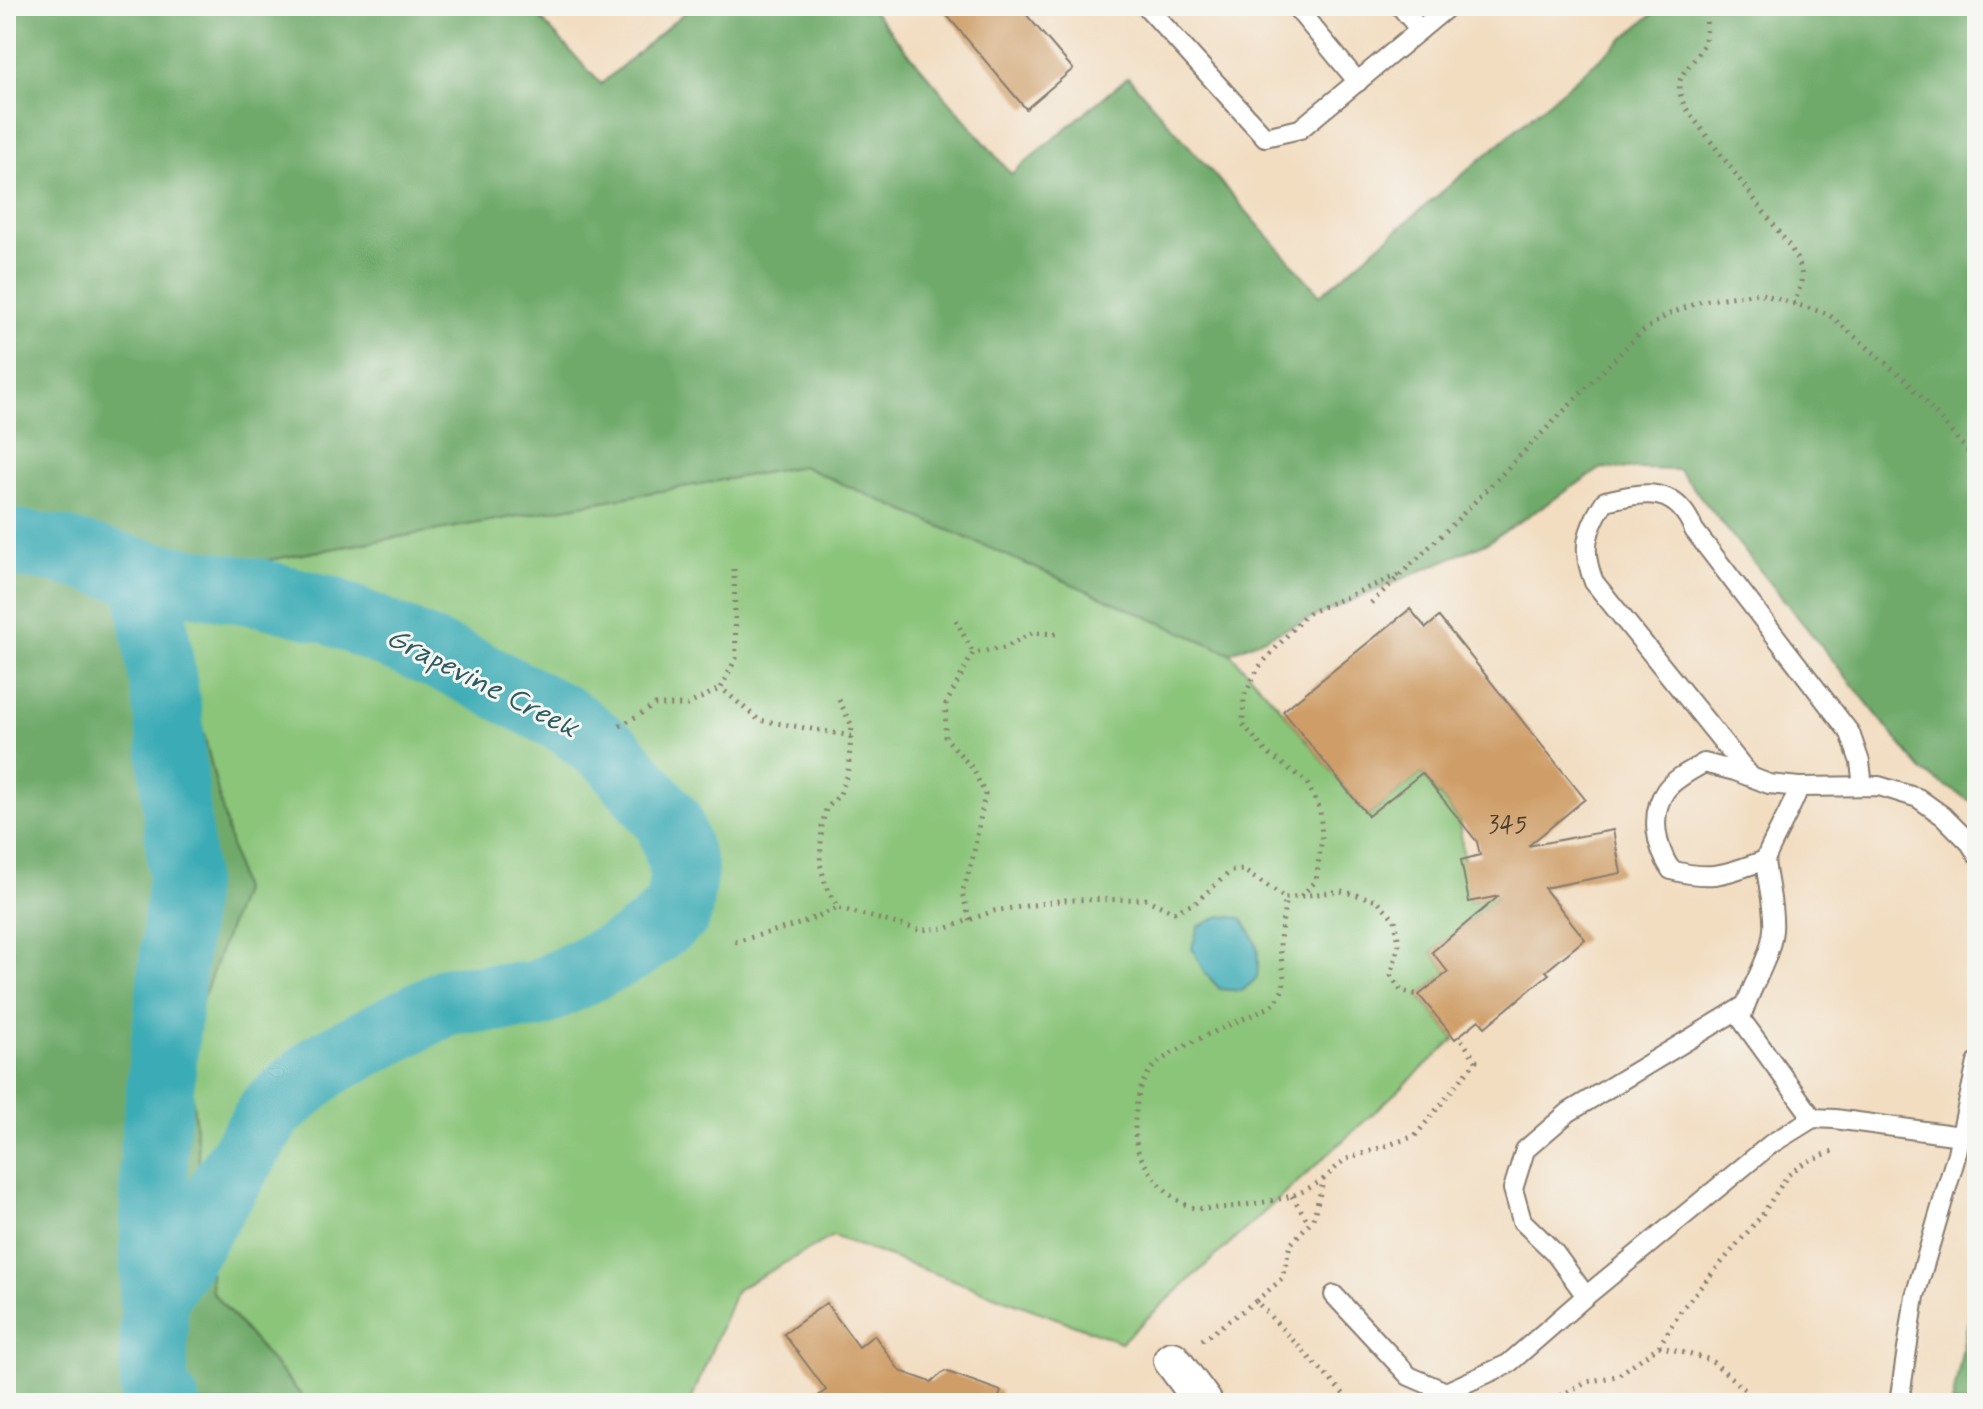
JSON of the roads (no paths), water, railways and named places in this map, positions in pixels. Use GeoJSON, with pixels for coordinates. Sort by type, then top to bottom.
{"type":"FeatureCollection","features":[{"type":"Feature","properties":{"kind":"street"},"geometry":{"type":"LineString","coordinates":[[1172,1360],[1204,1403]]}},
{"type":"Feature","properties":{"kind":"lane"},"geometry":{"type":"LineString","coordinates":[[1146,6],[1265,137],[1300,129],[1449,6]]}},
{"type":"Feature","properties":{"kind":"lane"},"geometry":{"type":"LineString","coordinates":[[1295,6],[1358,82]]}},
{"type":"Feature","properties":{"kind":"lane"},"geometry":{"type":"LineString","coordinates":[[1400,6],[1420,30]]}},
{"type":"Feature","properties":{"kind":"lane"},"geometry":{"type":"LineString","coordinates":[[1751,777],[1594,582],[1586,560],[1587,541],[1595,517],[1605,501],[1639,494],[1662,495],[1687,512],[1694,530],[1850,733],[1860,762],[1863,786]]}},
{"type":"Feature","properties":{"kind":"lane"},"geometry":{"type":"LineString","coordinates":[[1765,860],[1717,877],[1692,876],[1671,870],[1661,854],[1655,822],[1666,790],[1704,763],[1769,784],[1799,787],[1879,786],[1918,798],[1943,816],[1977,854]]}},
{"type":"Feature","properties":{"kind":"lane"},"geometry":{"type":"LineString","coordinates":[[1799,787],[1792,809],[1765,860],[1773,929],[1759,977],[1741,1019],[1813,1118]]}},
{"type":"Feature","properties":{"kind":"lane"},"geometry":{"type":"LineString","coordinates":[[1586,1296],[1554,1252],[1522,1221],[1513,1189],[1525,1150],[1569,1112],[1744,1006]]}},
{"type":"Feature","properties":{"kind":"lane"},"geometry":{"type":"LineString","coordinates":[[1899,1403],[1915,1296],[1961,1136],[1977,1063]]}},
{"type":"Feature","properties":{"kind":"lane"},"geometry":{"type":"LineString","coordinates":[[1334,1295],[1409,1376],[1446,1392],[1508,1364],[1771,1144],[1813,1118],[1961,1136]]}},
{"type":"Feature","properties":{"kind":"water"},"geometry":{"type":"Polygon","coordinates":[[[1220,916],[1242,918],[1257,946],[1257,978],[1242,991],[1220,989],[1204,972],[1192,948],[1198,927],[1220,916]]]}},
{"type":"Feature","properties":{"kind":"waterway","name":"Grapevine Creek"},"geometry":{"type":"LineString","coordinates":[[6,542],[56,549],[146,574],[261,593],[330,610],[461,666],[566,720],[613,755],[669,822],[684,870],[678,912],[633,947],[534,996],[450,1000],[324,1065],[271,1111],[153,1300]]}},
{"type":"Feature","properties":{"kind":"waterway"},"geometry":{"type":"LineString","coordinates":[[146,574],[169,719],[182,876],[154,1149],[154,1391],[166,1403]]}}]}
